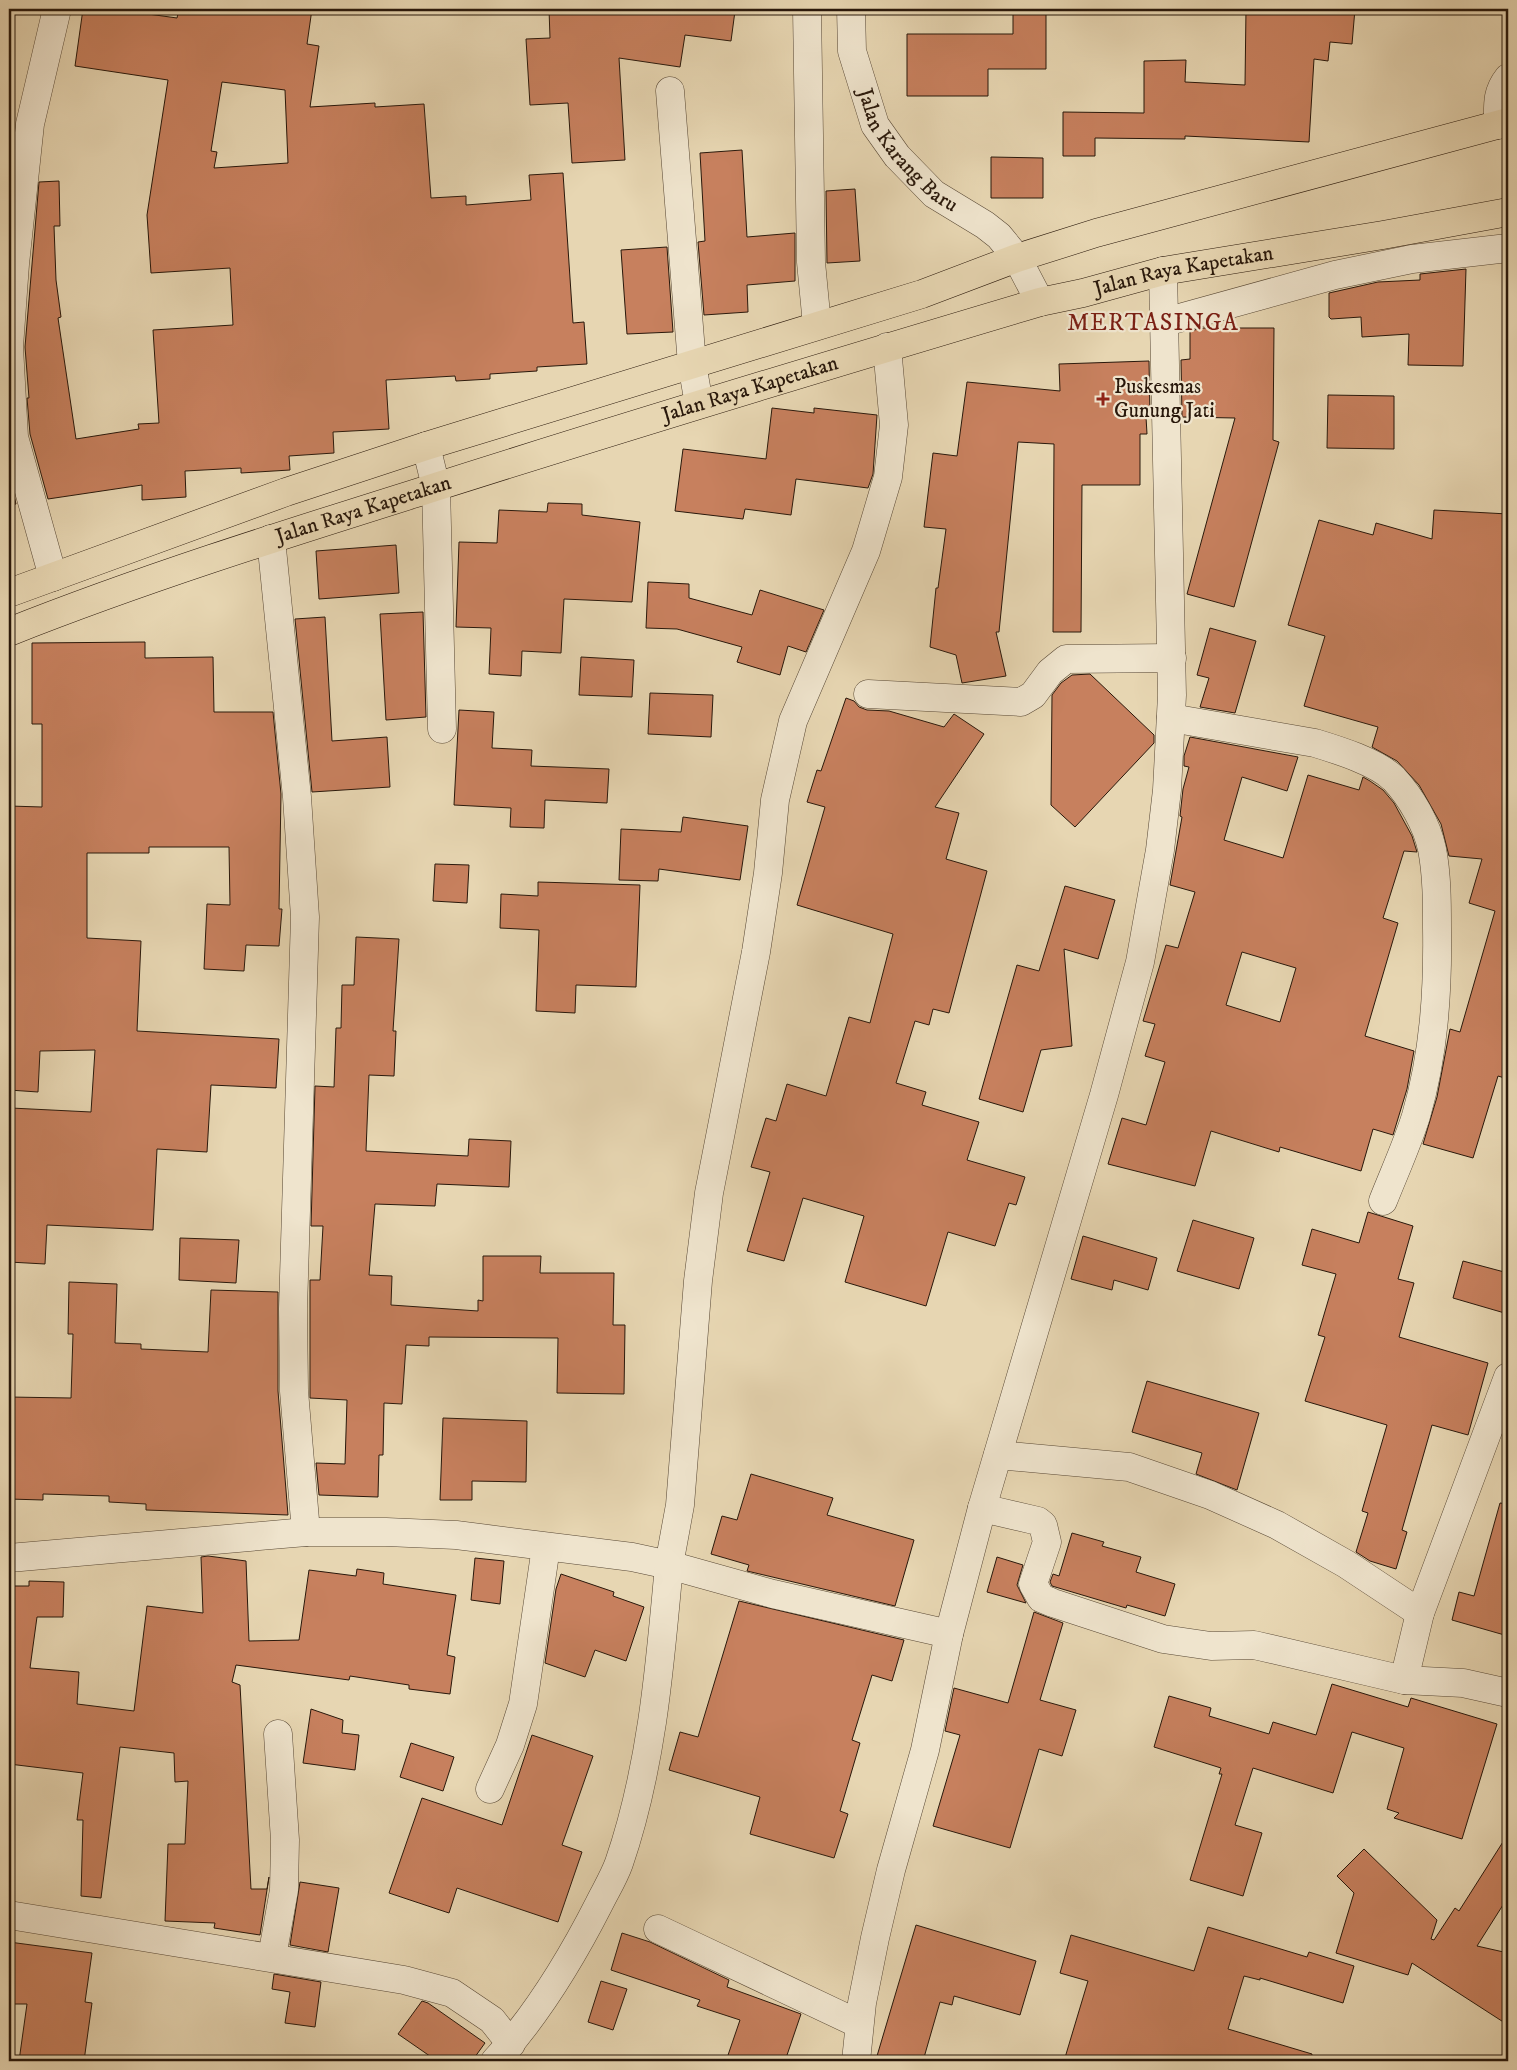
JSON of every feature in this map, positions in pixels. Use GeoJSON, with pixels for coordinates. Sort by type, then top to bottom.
{"type":"FeatureCollection","features":[{"type":"Feature","properties":{"kind":"highway","name":"Jalan Raya Kapetakan"},"geometry":{"type":"LineString","coordinates":[[9,593],[277,495],[426,446],[922,294],[1017,258],[1190,206],[1503,123]]}},
{"type":"Feature","properties":{"kind":"highway","name":"Jalan Raya Kapetakan"},"geometry":{"type":"LineString","coordinates":[[9,632],[81,604],[271,539],[699,404],[1040,302],[1084,293],[1163,271],[1382,236],[1508,212]]}},
{"type":"Feature","properties":{"kind":"highway"},"geometry":{"type":"LineString","coordinates":[[114,555],[122,591]]}},
{"type":"Feature","properties":{"kind":"street"},"geometry":{"type":"LineString","coordinates":[[53,577],[14,437],[9,347],[15,264],[30,124],[57,9]]}},
{"type":"Feature","properties":{"kind":"street"},"geometry":{"type":"LineString","coordinates":[[807,9],[811,262],[817,325]]}},
{"type":"Feature","properties":{"kind":"street","name":"Jalan Karang Baru"},"geometry":{"type":"LineString","coordinates":[[851,9],[852,51],[875,124],[897,156],[934,194],[985,225],[999,236],[1017,258],[1040,302]]}},
{"type":"Feature","properties":{"kind":"street"},"geometry":{"type":"LineString","coordinates":[[1503,123],[1497,99],[1501,87],[1508,78]]}},
{"type":"Feature","properties":{"kind":"street"},"geometry":{"type":"LineString","coordinates":[[670,91],[692,364],[699,404]]}},
{"type":"Feature","properties":{"kind":"street"},"geometry":{"type":"LineString","coordinates":[[1165,322],[1344,273],[1412,259],[1508,248]]}},
{"type":"Feature","properties":{"kind":"street"},"geometry":{"type":"LineString","coordinates":[[856,2061],[859,2024],[875,1938],[891,1870],[925,1750],[949,1634],[982,1508],[1104,1096],[1140,962],[1160,850],[1167,790],[1172,658],[1163,271]]}},
{"type":"Feature","properties":{"kind":"street"},"geometry":{"type":"LineString","coordinates":[[503,2053],[577,1947],[618,1864],[638,1795],[658,1696],[680,1505],[698,1290],[709,1193],[754,961],[768,873],[775,800],[793,721],[866,551],[888,478],[894,425],[888,347]]}},
{"type":"Feature","properties":{"kind":"street"},"geometry":{"type":"LineString","coordinates":[[426,446],[436,487],[442,729]]}},
{"type":"Feature","properties":{"kind":"street"},"geometry":{"type":"LineString","coordinates":[[271,539],[297,798],[305,917],[294,1391],[306,1532]]}},
{"type":"Feature","properties":{"kind":"street"},"geometry":{"type":"LineString","coordinates":[[868,694],[1021,702],[1033,694],[1050,672],[1066,659],[1172,658]]}},
{"type":"Feature","properties":{"kind":"street"},"geometry":{"type":"LineString","coordinates":[[1171,718],[1315,743],[1338,750],[1360,759],[1393,778],[1418,814],[1432,847],[1437,885],[1438,986],[1430,1056],[1416,1117],[1383,1201]]}},
{"type":"Feature","properties":{"kind":"street"},"geometry":{"type":"LineString","coordinates":[[1404,1680],[1420,1613],[1508,1378]]}},
{"type":"Feature","properties":{"kind":"street"},"geometry":{"type":"LineString","coordinates":[[998,1455],[1130,1467],[1210,1495],[1277,1525],[1346,1564],[1420,1613]]}},
{"type":"Feature","properties":{"kind":"street"},"geometry":{"type":"LineString","coordinates":[[982,1508],[1038,1521],[1043,1525],[1047,1542],[1033,1584],[1041,1598],[1053,1603],[1163,1640],[1211,1646],[1254,1645],[1404,1680],[1463,1683],[1508,1693]]}},
{"type":"Feature","properties":{"kind":"street"},"geometry":{"type":"LineString","coordinates":[[9,1558],[306,1532],[456,1535],[632,1557],[673,1566],[702,1576],[773,1594],[949,1634]]}},
{"type":"Feature","properties":{"kind":"street"},"geometry":{"type":"LineString","coordinates":[[490,1789],[510,1746],[523,1704],[546,1547]]}},
{"type":"Feature","properties":{"kind":"street"},"geometry":{"type":"LineString","coordinates":[[272,1957],[284,1890],[285,1840],[278,1734]]}},
{"type":"Feature","properties":{"kind":"street"},"geometry":{"type":"LineString","coordinates":[[9,1915],[404,1980],[452,1993],[492,2020],[503,2053]]}},
{"type":"Feature","properties":{"kind":"street"},"geometry":{"type":"LineString","coordinates":[[658,1929],[859,2024]]}},
{"type":"Feature","properties":{"kind":"building"},"geometry":{"type":"Polygon","coordinates":[[[83,9],[112,9],[177,18],[179,9],[312,9],[307,44],[319,46],[310,107],[375,103],[375,107],[424,104],[431,198],[466,196],[466,205],[531,200],[529,175],[563,173],[573,323],[584,322],[587,364],[537,367],[537,371],[490,374],[490,379],[456,381],[455,376],[386,380],[389,429],[333,432],[334,453],[289,456],[290,470],[241,473],[241,468],[185,471],[186,497],[142,500],[142,485],[48,499],[30,434],[25,347],[39,182],[59,181],[60,226],[54,226],[56,280],[61,317],[58,318],[76,439],[139,429],[138,424],[159,423],[153,330],[233,325],[230,268],[151,273],[147,215],[168,80],[75,66],[83,9]],[[222,82],[211,151],[217,152],[214,168],[288,163],[285,90],[222,82]]]}},
{"type":"Feature","properties":{"kind":"building"},"geometry":{"type":"Polygon","coordinates":[[[549,9],[714,9],[735,11],[731,41],[685,35],[680,67],[619,58],[625,160],[572,163],[568,103],[530,105],[526,39],[550,38],[549,9]]]}},
{"type":"Feature","properties":{"kind":"building"},"geometry":{"type":"Polygon","coordinates":[[[1013,9],[1046,9],[1046,69],[988,69],[988,96],[907,96],[907,34],[1013,34],[1013,9]]]}},
{"type":"Feature","properties":{"kind":"building"},"geometry":{"type":"Polygon","coordinates":[[[1246,9],[1355,9],[1352,44],[1330,42],[1328,61],[1314,59],[1309,142],[1185,136],[1185,139],[1095,138],[1095,156],[1063,156],[1063,112],[1144,113],[1144,61],[1186,60],[1185,82],[1245,85],[1246,9]]]}},
{"type":"Feature","properties":{"kind":"building"},"geometry":{"type":"Polygon","coordinates":[[[742,150],[747,237],[795,233],[795,281],[747,285],[748,312],[704,315],[698,242],[705,241],[700,153],[742,150]]]}},
{"type":"Feature","properties":{"kind":"building"},"geometry":{"type":"Polygon","coordinates":[[[991,157],[1043,158],[1043,198],[991,198],[991,157]]]}},
{"type":"Feature","properties":{"kind":"building"},"geometry":{"type":"Polygon","coordinates":[[[855,189],[860,261],[827,263],[826,191],[855,189]]]}},
{"type":"Feature","properties":{"kind":"building"},"geometry":{"type":"Polygon","coordinates":[[[667,247],[673,332],[627,334],[621,250],[667,247]]]}},
{"type":"Feature","properties":{"kind":"building"},"geometry":{"type":"Polygon","coordinates":[[[1466,269],[1463,366],[1408,365],[1409,334],[1362,337],[1361,317],[1331,319],[1329,317],[1329,293],[1378,282],[1420,280],[1420,274],[1466,269]]]}},
{"type":"Feature","properties":{"kind":"building"},"geometry":{"type":"Polygon","coordinates":[[[1203,328],[1274,328],[1273,440],[1279,442],[1234,607],[1187,594],[1235,418],[1182,417],[1181,360],[1190,359],[1190,331],[1203,328]]]}},
{"type":"Feature","properties":{"kind":"building"},"geometry":{"type":"Polygon","coordinates":[[[1149,361],[1150,417],[1146,417],[1147,434],[1140,434],[1140,485],[1082,485],[1081,632],[1053,632],[1054,444],[1018,442],[999,632],[996,632],[1006,676],[962,683],[956,655],[930,647],[936,588],[938,588],[946,529],[924,527],[933,453],[957,456],[967,382],[1060,391],[1059,364],[1149,361]]]}},
{"type":"Feature","properties":{"kind":"building"},"geometry":{"type":"Polygon","coordinates":[[[1328,395],[1394,396],[1394,449],[1327,448],[1328,395]]]}},
{"type":"Feature","properties":{"kind":"building"},"geometry":{"type":"Polygon","coordinates":[[[772,408],[814,413],[814,408],[877,415],[873,474],[868,488],[796,479],[791,515],[745,509],[743,519],[675,511],[683,449],[766,459],[772,408]]]}},
{"type":"Feature","properties":{"kind":"building"},"geometry":{"type":"Polygon","coordinates":[[[9,476],[16,504],[9,505],[9,476]]]}},
{"type":"Feature","properties":{"kind":"building"},"geometry":{"type":"Polygon","coordinates":[[[548,503],[582,504],[582,515],[640,522],[632,602],[564,599],[561,653],[522,651],[521,676],[489,674],[491,628],[456,627],[459,542],[497,543],[499,510],[547,512],[548,503]]]}},
{"type":"Feature","properties":{"kind":"building"},"geometry":{"type":"Polygon","coordinates":[[[1434,510],[1508,514],[1508,1079],[1498,1076],[1473,1158],[1423,1144],[1437,1097],[1450,1029],[1460,1032],[1495,911],[1469,903],[1482,859],[1449,856],[1441,824],[1419,785],[1397,761],[1372,747],[1378,727],[1304,706],[1325,636],[1288,625],[1319,520],[1373,535],[1376,523],[1432,539],[1434,510]]]}},
{"type":"Feature","properties":{"kind":"building"},"geometry":{"type":"Polygon","coordinates":[[[396,545],[399,593],[319,599],[316,551],[396,545]]]}},
{"type":"Feature","properties":{"kind":"building"},"geometry":{"type":"Polygon","coordinates":[[[648,582],[689,584],[689,598],[752,615],[760,590],[824,610],[806,652],[788,646],[780,675],[737,662],[742,647],[677,629],[646,628],[648,582]]]}},
{"type":"Feature","properties":{"kind":"building"},"geometry":{"type":"Polygon","coordinates":[[[423,612],[426,717],[386,720],[380,614],[423,612]]]}},
{"type":"Feature","properties":{"kind":"building"},"geometry":{"type":"Polygon","coordinates":[[[325,617],[332,741],[387,737],[390,787],[312,792],[295,619],[325,617]]]}},
{"type":"Feature","properties":{"kind":"building"},"geometry":{"type":"Polygon","coordinates":[[[1210,628],[1256,641],[1235,713],[1200,707],[1209,678],[1197,675],[1210,628]]]}},
{"type":"Feature","properties":{"kind":"building"},"geometry":{"type":"Polygon","coordinates":[[[145,642],[145,658],[213,657],[214,712],[273,712],[281,794],[279,909],[282,909],[279,946],[246,945],[244,971],[204,969],[207,904],[230,905],[229,847],[149,847],[149,853],[87,853],[87,938],[141,941],[137,1031],[279,1039],[276,1088],[211,1085],[207,1152],[157,1149],[153,1230],[47,1225],[45,1264],[9,1262],[11,1108],[91,1112],[95,1050],[40,1051],[38,1092],[9,1090],[9,806],[42,807],[42,724],[32,724],[32,643],[145,642]]]}},
{"type":"Feature","properties":{"kind":"building"},"geometry":{"type":"Polygon","coordinates":[[[581,657],[634,660],[632,697],[579,695],[581,657]]]}},
{"type":"Feature","properties":{"kind":"building"},"geometry":{"type":"Polygon","coordinates":[[[1090,674],[1154,735],[1154,743],[1075,827],[1051,805],[1052,695],[1061,683],[1072,675],[1090,674]]]}},
{"type":"Feature","properties":{"kind":"building"},"geometry":{"type":"Polygon","coordinates":[[[650,693],[713,695],[711,737],[648,734],[650,693]]]}},
{"type":"Feature","properties":{"kind":"building"},"geometry":{"type":"Polygon","coordinates":[[[846,698],[867,710],[889,711],[944,727],[954,714],[984,734],[935,807],[959,813],[946,859],[987,871],[949,1013],[933,1009],[929,1025],[915,1021],[896,1083],[926,1092],[922,1105],[979,1122],[967,1160],[1025,1177],[1016,1205],[1009,1203],[995,1246],[948,1232],[926,1306],[845,1282],[864,1216],[803,1198],[784,1261],[747,1251],[770,1172],[751,1167],[766,1118],[776,1121],[787,1084],[826,1096],[849,1017],[870,1023],[893,934],[797,905],[825,807],[807,802],[817,770],[821,771],[846,698]]]}},
{"type":"Feature","properties":{"kind":"building"},"geometry":{"type":"Polygon","coordinates":[[[459,710],[494,712],[492,748],[532,750],[531,766],[609,769],[607,803],[545,800],[544,828],[510,827],[511,808],[454,805],[459,710]]]}},
{"type":"Feature","properties":{"kind":"building"},"geometry":{"type":"Polygon","coordinates":[[[1190,737],[1298,757],[1287,791],[1242,777],[1224,840],[1283,858],[1308,775],[1359,790],[1363,777],[1370,781],[1383,790],[1394,803],[1412,836],[1417,852],[1404,851],[1383,918],[1398,923],[1365,1036],[1414,1051],[1407,1089],[1393,1135],[1373,1129],[1361,1171],[1280,1147],[1279,1152],[1211,1131],[1195,1186],[1108,1164],[1122,1118],[1146,1125],[1165,1062],[1145,1056],[1155,1024],[1143,1021],[1166,945],[1178,948],[1195,892],[1170,885],[1182,817],[1180,816],[1183,789],[1189,767],[1184,766],[1184,756],[1190,737]],[[1242,952],[1226,1005],[1280,1022],[1296,968],[1242,952]]]}},
{"type":"Feature","properties":{"kind":"building"},"geometry":{"type":"Polygon","coordinates":[[[683,817],[748,826],[740,880],[659,869],[658,881],[619,880],[621,829],[681,832],[683,817]]]}},
{"type":"Feature","properties":{"kind":"building"},"geometry":{"type":"Polygon","coordinates":[[[435,864],[469,865],[467,903],[433,901],[435,864]]]}},
{"type":"Feature","properties":{"kind":"building"},"geometry":{"type":"Polygon","coordinates":[[[538,882],[640,885],[636,987],[576,985],[575,1013],[536,1011],[539,930],[500,928],[501,894],[538,896],[538,882]]]}},
{"type":"Feature","properties":{"kind":"building"},"geometry":{"type":"Polygon","coordinates":[[[1065,886],[1115,900],[1098,959],[1064,949],[1072,1046],[1041,1050],[1023,1112],[979,1099],[1017,965],[1039,971],[1065,886]]]}},
{"type":"Feature","properties":{"kind":"building"},"geometry":{"type":"Polygon","coordinates":[[[356,937],[399,939],[393,1031],[396,1031],[394,1076],[369,1075],[366,1151],[468,1156],[469,1139],[511,1141],[509,1187],[437,1184],[435,1206],[375,1204],[369,1275],[392,1276],[391,1305],[478,1311],[478,1300],[483,1301],[483,1256],[541,1256],[540,1273],[614,1273],[613,1325],[625,1325],[624,1394],[557,1393],[558,1338],[429,1337],[429,1346],[406,1345],[402,1404],[384,1403],[383,1455],[379,1455],[378,1497],[319,1495],[316,1463],[345,1464],[347,1400],[310,1398],[310,1280],[320,1280],[323,1226],[311,1226],[315,1086],[334,1087],[336,1028],[341,1028],[342,985],[354,985],[356,937]]]}},
{"type":"Feature","properties":{"kind":"building"},"geometry":{"type":"Polygon","coordinates":[[[1368,1212],[1413,1226],[1398,1279],[1414,1283],[1399,1337],[1488,1363],[1468,1435],[1432,1425],[1402,1530],[1407,1532],[1396,1569],[1370,1561],[1356,1552],[1368,1513],[1362,1511],[1387,1425],[1305,1401],[1325,1337],[1318,1335],[1336,1274],[1302,1265],[1312,1229],[1359,1243],[1368,1212]]]}},
{"type":"Feature","properties":{"kind":"building"},"geometry":{"type":"Polygon","coordinates":[[[1193,1220],[1254,1238],[1239,1289],[1177,1271],[1193,1220]]]}},
{"type":"Feature","properties":{"kind":"building"},"geometry":{"type":"Polygon","coordinates":[[[1083,1236],[1157,1258],[1148,1290],[1114,1280],[1112,1290],[1071,1279],[1083,1236]]]}},
{"type":"Feature","properties":{"kind":"building"},"geometry":{"type":"Polygon","coordinates":[[[180,1238],[239,1240],[236,1283],[179,1280],[180,1238]]]}},
{"type":"Feature","properties":{"kind":"building"},"geometry":{"type":"Polygon","coordinates":[[[1463,1261],[1508,1273],[1508,1314],[1453,1298],[1463,1261]]]}},
{"type":"Feature","properties":{"kind":"building"},"geometry":{"type":"Polygon","coordinates":[[[69,1282],[117,1284],[115,1343],[141,1344],[141,1349],[208,1352],[211,1290],[278,1292],[278,1391],[288,1515],[146,1510],[146,1504],[109,1502],[109,1496],[43,1494],[43,1500],[9,1499],[9,1397],[71,1398],[73,1334],[68,1334],[69,1282]]]}},
{"type":"Feature","properties":{"kind":"building"},"geometry":{"type":"Polygon","coordinates":[[[1147,1381],[1259,1413],[1237,1490],[1196,1474],[1202,1453],[1132,1432],[1147,1381]]]}},
{"type":"Feature","properties":{"kind":"building"},"geometry":{"type":"Polygon","coordinates":[[[443,1418],[527,1421],[526,1482],[472,1481],[472,1500],[440,1500],[443,1418]]]}},
{"type":"Feature","properties":{"kind":"building"},"geometry":{"type":"Polygon","coordinates":[[[751,1474],[833,1498],[827,1515],[914,1540],[895,1606],[747,1571],[749,1565],[711,1554],[722,1516],[737,1520],[751,1474]]]}},
{"type":"Feature","properties":{"kind":"building"},"geometry":{"type":"Polygon","coordinates":[[[1500,1503],[1508,1504],[1508,1636],[1452,1620],[1459,1592],[1474,1596],[1500,1503]]]}},
{"type":"Feature","properties":{"kind":"building"},"geometry":{"type":"Polygon","coordinates":[[[1072,1533],[1104,1542],[1102,1546],[1141,1557],[1136,1572],[1175,1584],[1165,1616],[1127,1605],[1126,1608],[1052,1586],[1050,1582],[1053,1574],[1059,1576],[1072,1533]]]}},
{"type":"Feature","properties":{"kind":"building"},"geometry":{"type":"Polygon","coordinates":[[[208,1556],[246,1561],[249,1641],[299,1640],[309,1570],[356,1576],[357,1569],[384,1573],[383,1584],[456,1595],[447,1655],[455,1657],[450,1694],[409,1689],[409,1685],[350,1676],[349,1680],[236,1665],[232,1682],[240,1685],[251,1889],[267,1889],[269,1877],[260,1935],[214,1928],[215,1923],[165,1921],[168,1844],[185,1844],[188,1781],[175,1782],[174,1753],[120,1747],[101,1898],[81,1896],[83,1820],[77,1820],[83,1773],[9,1764],[9,1586],[29,1586],[29,1581],[64,1582],[63,1617],[37,1617],[30,1668],[79,1672],[77,1704],[134,1711],[147,1606],[203,1613],[201,1557],[208,1556]]]}},
{"type":"Feature","properties":{"kind":"building"},"geometry":{"type":"Polygon","coordinates":[[[997,1557],[1023,1565],[1017,1585],[1026,1603],[987,1592],[997,1557]]]}},
{"type":"Feature","properties":{"kind":"building"},"geometry":{"type":"Polygon","coordinates":[[[475,1558],[504,1561],[500,1604],[471,1600],[475,1558]]]}},
{"type":"Feature","properties":{"kind":"building"},"geometry":{"type":"Polygon","coordinates":[[[561,1574],[614,1592],[613,1596],[644,1607],[626,1661],[595,1650],[585,1677],[545,1663],[556,1589],[561,1574]]]}},
{"type":"Feature","properties":{"kind":"building"},"geometry":{"type":"Polygon","coordinates":[[[739,1601],[904,1640],[892,1681],[872,1675],[852,1740],[860,1743],[840,1811],[848,1814],[834,1858],[750,1834],[760,1797],[669,1770],[680,1732],[698,1737],[739,1601]]]}},
{"type":"Feature","properties":{"kind":"building"},"geometry":{"type":"Polygon","coordinates":[[[1034,1612],[1063,1623],[1040,1700],[1076,1710],[1062,1756],[1039,1749],[1010,1848],[933,1826],[960,1735],[945,1731],[954,1688],[1008,1703],[1034,1612]]]}},
{"type":"Feature","properties":{"kind":"building"},"geometry":{"type":"Polygon","coordinates":[[[1332,1684],[1408,1707],[1411,1698],[1497,1724],[1462,1839],[1394,1818],[1399,1813],[1387,1809],[1404,1748],[1352,1732],[1333,1793],[1253,1768],[1235,1825],[1262,1833],[1243,1896],[1190,1880],[1222,1774],[1219,1774],[1221,1768],[1154,1747],[1169,1696],[1211,1708],[1209,1716],[1269,1734],[1273,1722],[1316,1735],[1332,1684]]]}},
{"type":"Feature","properties":{"kind":"building"},"geometry":{"type":"Polygon","coordinates":[[[311,1709],[343,1720],[342,1733],[359,1735],[355,1770],[303,1763],[311,1709]]]}},
{"type":"Feature","properties":{"kind":"building"},"geometry":{"type":"Polygon","coordinates":[[[532,1735],[593,1756],[562,1845],[582,1852],[558,1922],[457,1888],[449,1913],[389,1893],[422,1798],[502,1825],[532,1735]]]}},
{"type":"Feature","properties":{"kind":"building"},"geometry":{"type":"Polygon","coordinates":[[[411,1743],[454,1757],[443,1791],[400,1777],[411,1743]]]}},
{"type":"Feature","properties":{"kind":"building"},"geometry":{"type":"Polygon","coordinates":[[[1508,1834],[1508,1897],[1477,1946],[1508,1953],[1508,2025],[1412,1963],[1408,1975],[1336,1953],[1354,1893],[1337,1876],[1364,1849],[1437,1920],[1431,1939],[1434,1940],[1455,1908],[1459,1911],[1508,1834]]]}},
{"type":"Feature","properties":{"kind":"building"},"geometry":{"type":"Polygon","coordinates":[[[300,1882],[339,1888],[328,1952],[290,1945],[300,1882]]]}},
{"type":"Feature","properties":{"kind":"building"},"geometry":{"type":"Polygon","coordinates":[[[916,1925],[1036,1961],[1020,2015],[954,1996],[952,2005],[940,2002],[923,2061],[896,2061],[877,2056],[916,1925]]]}},
{"type":"Feature","properties":{"kind":"building"},"geometry":{"type":"Polygon","coordinates":[[[1208,1927],[1307,1957],[1309,1952],[1354,1966],[1343,2003],[1260,1978],[1260,1980],[1244,1976],[1228,2029],[1312,2054],[1311,2061],[1064,2061],[1088,1981],[1060,1973],[1071,1935],[1194,1971],[1208,1927]]]}},
{"type":"Feature","properties":{"kind":"building"},"geometry":{"type":"Polygon","coordinates":[[[622,1933],[650,1942],[729,1980],[727,1987],[801,2014],[785,2061],[726,2061],[740,2020],[697,2006],[700,2000],[611,1970],[622,1933]]]}},
{"type":"Feature","properties":{"kind":"building"},"geometry":{"type":"Polygon","coordinates":[[[9,1942],[92,1953],[85,2002],[92,2003],[84,2061],[19,2061],[27,2004],[9,2004],[9,1942]]]}},
{"type":"Feature","properties":{"kind":"building"},"geometry":{"type":"Polygon","coordinates":[[[274,1974],[321,1982],[315,2027],[285,2023],[290,1992],[272,1989],[274,1974]]]}},
{"type":"Feature","properties":{"kind":"building"},"geometry":{"type":"Polygon","coordinates":[[[601,1981],[627,1989],[613,2030],[588,2022],[601,1981]]]}},
{"type":"Feature","properties":{"kind":"building"},"geometry":{"type":"Polygon","coordinates":[[[422,2001],[428,2003],[485,2043],[472,2061],[437,2061],[398,2034],[422,2001]]]}},
{"type":"Feature","properties":{"kind":"place","name":"Puskesmas Gunung Jati"},"geometry":{"type":"Point","coordinates":[1103,399]}},
{"type":"Feature","properties":{"kind":"district","name":"MERTASINGA"},"geometry":{"type":"Point","coordinates":[1153,323]}}]}
